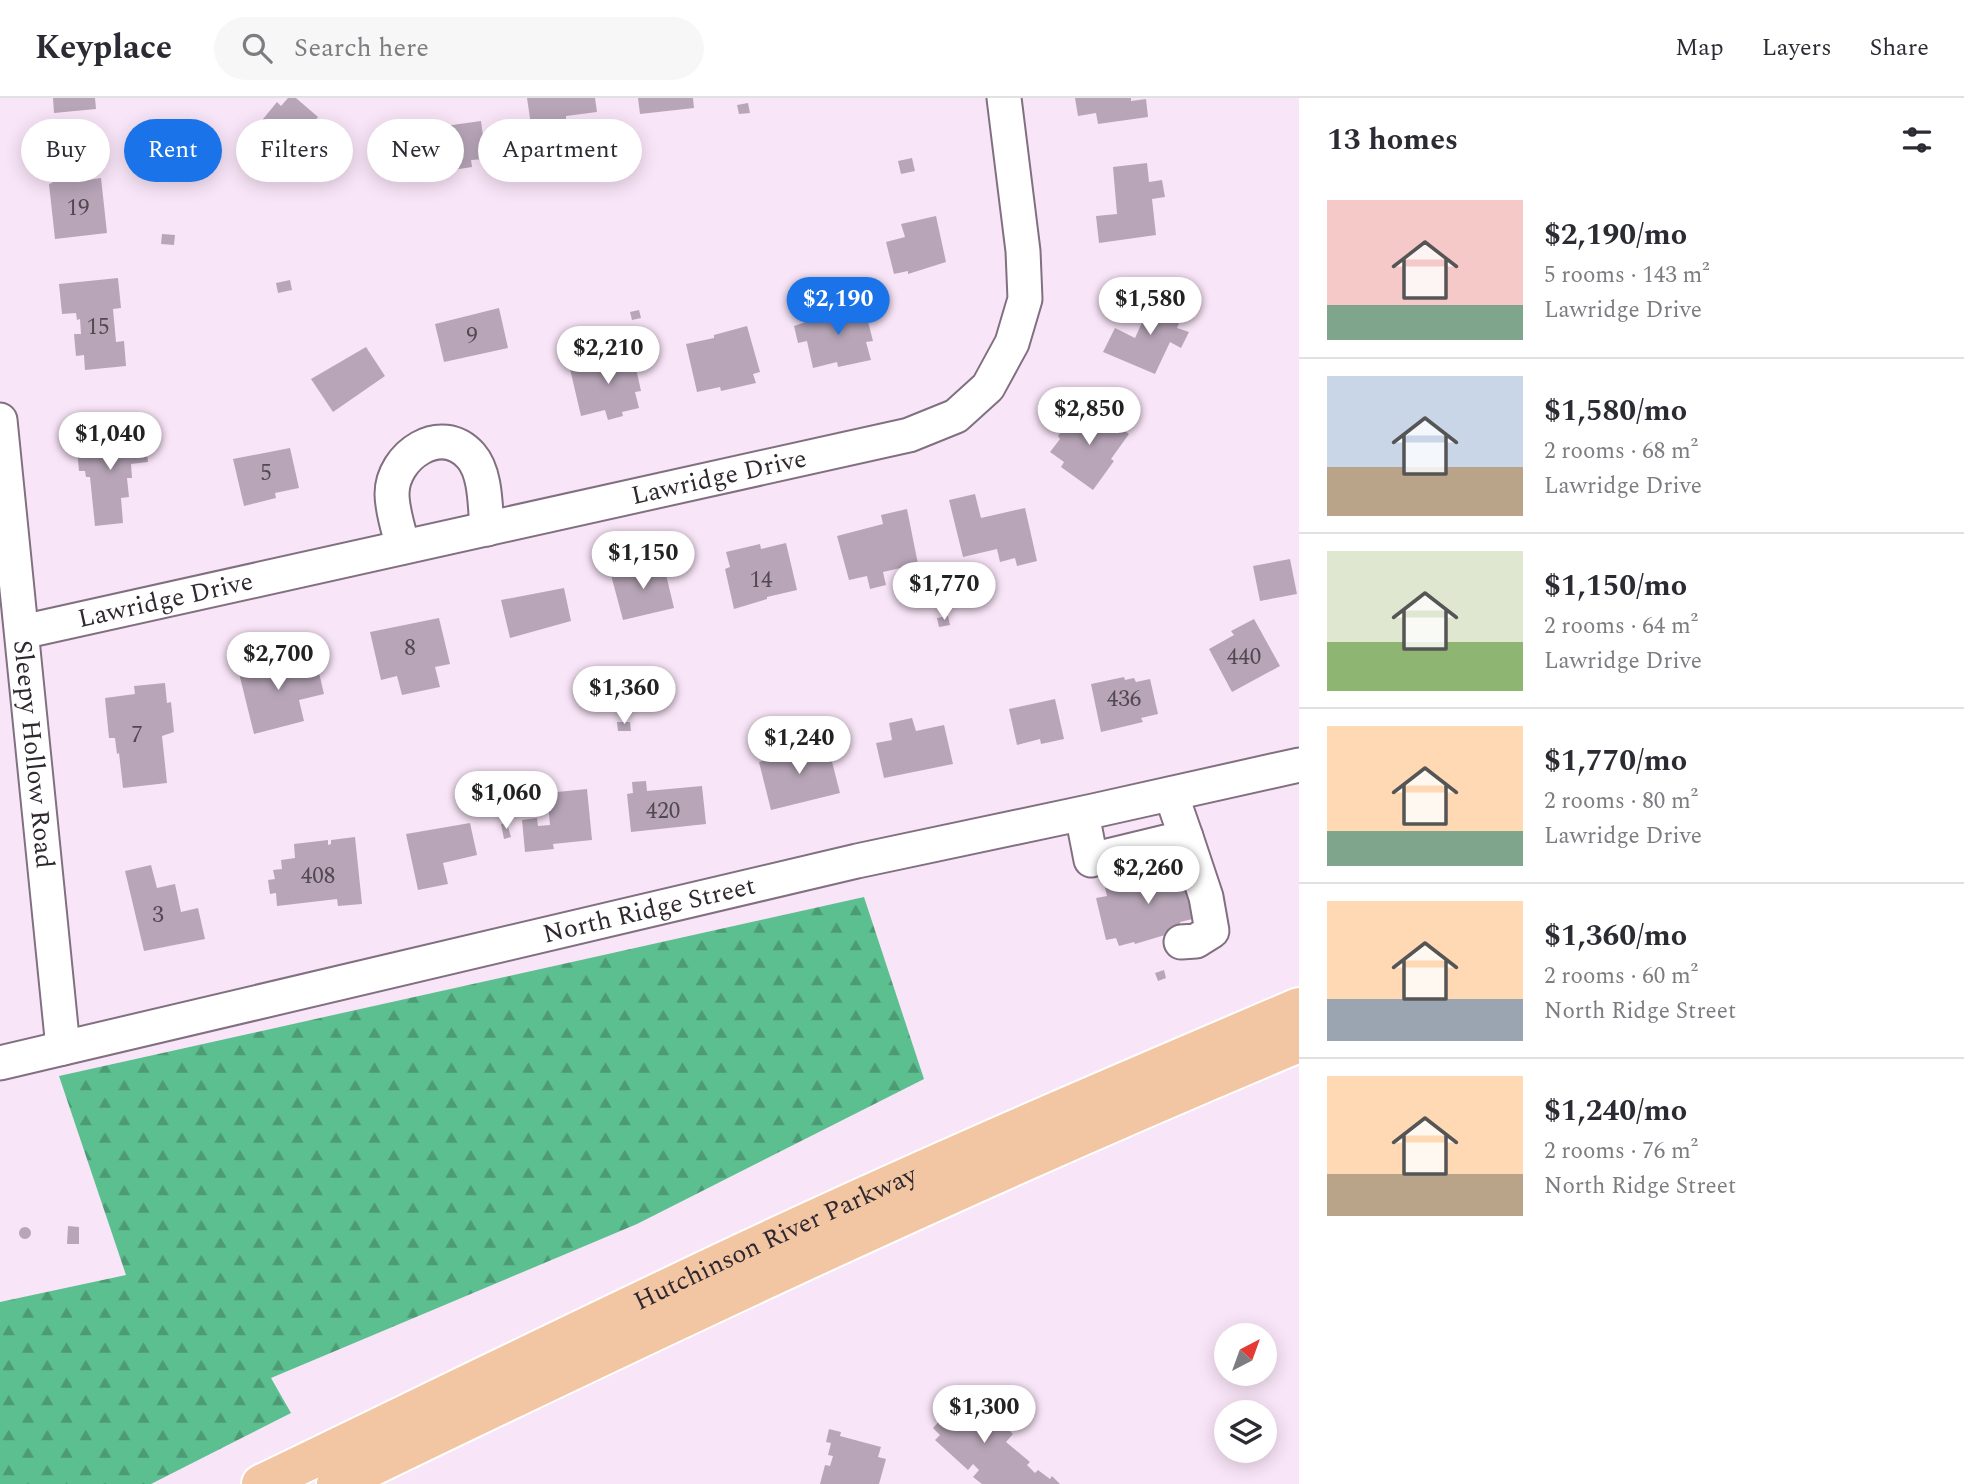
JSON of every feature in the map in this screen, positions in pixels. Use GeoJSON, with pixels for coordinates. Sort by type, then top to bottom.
{"type":"FeatureCollection","features":[{"type":"Feature","properties":{"kind":"highway","name":"Hutchinson River Parkway"},"geometry":{"type":"LineString","coordinates":[[261,1484],[554,1341],[831,1211],[1299,1007]]}},
{"type":"Feature","properties":{"kind":"highway","name":"Hutchinson River Parkway"},"geometry":{"type":"LineString","coordinates":[[336,1484],[841,1243],[1299,1043]]}},
{"type":"Feature","properties":{"kind":"street","name":"Lawridge Drive"},"geometry":{"type":"LineString","coordinates":[[22,632],[909,435],[956,416],[988,387],[1013,343],[1025,299],[1023,251],[1004,98]]}},
{"type":"Feature","properties":{"kind":"street","name":"Sleepy Hollow Road"},"geometry":{"type":"LineString","coordinates":[[0,420],[63,1048]]}},
{"type":"Feature","properties":{"kind":"street"},"geometry":{"type":"LineString","coordinates":[[403,547],[392,495],[396,476],[402,461],[420,447],[437,442],[455,443],[472,457],[482,482],[487,529]]}},
{"type":"Feature","properties":{"kind":"street","name":"North Ridge Street"},"geometry":{"type":"LineString","coordinates":[[0,1063],[857,861],[1299,765]]}},
{"type":"Feature","properties":{"kind":"street"},"geometry":{"type":"LineString","coordinates":[[1171,794],[1206,897],[1212,931],[1196,941],[1181,942]]}},
{"type":"Feature","properties":{"kind":"street"},"geometry":{"type":"LineString","coordinates":[[1082,814],[1091,860],[1186,837]]}},
{"type":"Feature","properties":{"kind":"green space"},"geometry":{"type":"Polygon","coordinates":[[[864,897],[924,1079],[637,1224],[271,1378],[291,1413],[151,1484],[0,1484],[0,1302],[126,1275],[59,1076],[864,897]]]}},
{"type":"Feature","properties":{"kind":"building"},"geometry":{"type":"Polygon","coordinates":[[[53,98],[95,98],[96,109],[54,113],[53,98]]]}},
{"type":"Feature","properties":{"kind":"building"},"geometry":{"type":"Polygon","coordinates":[[[288,98],[296,98],[318,117],[263,119],[277,102],[281,106],[288,98]]]}},
{"type":"Feature","properties":{"kind":"building"},"geometry":{"type":"Polygon","coordinates":[[[527,98],[595,98],[597,112],[566,116],[566,119],[530,119],[527,98]]]}},
{"type":"Feature","properties":{"kind":"building"},"geometry":{"type":"Polygon","coordinates":[[[638,98],[693,98],[694,108],[640,114],[638,98]]]}},
{"type":"Feature","properties":{"kind":"building"},"geometry":{"type":"Polygon","coordinates":[[[1075,98],[1131,98],[1131,101],[1146,99],[1148,117],[1098,124],[1096,113],[1078,116],[1075,98]]]}},
{"type":"Feature","properties":{"kind":"building"},"geometry":{"type":"Polygon","coordinates":[[[748,103],[750,113],[739,114],[737,105],[748,103]]]}},
{"type":"Feature","properties":{"kind":"building"},"geometry":{"type":"Polygon","coordinates":[[[478,121],[478,160],[471,160],[472,167],[464,168],[464,123],[478,121]]]}},
{"type":"Feature","properties":{"kind":"building"},"geometry":{"type":"Polygon","coordinates":[[[912,158],[915,171],[901,174],[898,161],[912,158]]]}},
{"type":"Feature","properties":{"kind":"building"},"geometry":{"type":"Polygon","coordinates":[[[1147,163],[1149,182],[1162,180],[1165,197],[1152,199],[1156,235],[1099,243],[1096,216],[1117,214],[1113,167],[1147,163]]]}},
{"type":"Feature","properties":{"kind":"building"},"geometry":{"type":"Polygon","coordinates":[[[101,182],[107,233],[55,239],[49,184],[101,182]]]}},
{"type":"Feature","properties":{"kind":"building"},"geometry":{"type":"Polygon","coordinates":[[[936,216],[946,262],[908,274],[908,271],[894,274],[886,242],[905,237],[901,224],[936,216]]]}},
{"type":"Feature","properties":{"kind":"building"},"geometry":{"type":"Polygon","coordinates":[[[162,234],[175,235],[174,245],[161,244],[162,234]]]}},
{"type":"Feature","properties":{"kind":"building"},"geometry":{"type":"Polygon","coordinates":[[[118,278],[121,308],[113,309],[116,342],[124,341],[126,366],[85,370],[84,355],[76,356],[74,334],[81,334],[80,319],[77,320],[76,313],[62,314],[59,284],[118,278]]]}},
{"type":"Feature","properties":{"kind":"building"},"geometry":{"type":"Polygon","coordinates":[[[290,280],[292,290],[278,293],[276,283],[290,280]]]}},
{"type":"Feature","properties":{"kind":"building"},"geometry":{"type":"Polygon","coordinates":[[[1154,296],[1185,310],[1177,328],[1189,332],[1181,348],[1170,342],[1155,374],[1103,352],[1115,328],[1135,338],[1154,296]]]}},
{"type":"Feature","properties":{"kind":"building"},"geometry":{"type":"Polygon","coordinates":[[[863,302],[873,341],[866,342],[871,360],[838,367],[837,362],[813,368],[807,341],[798,343],[794,326],[863,302]]]}},
{"type":"Feature","properties":{"kind":"building"},"geometry":{"type":"Polygon","coordinates":[[[499,308],[508,348],[444,362],[435,324],[499,308]]]}},
{"type":"Feature","properties":{"kind":"building"},"geometry":{"type":"Polygon","coordinates":[[[639,310],[641,318],[632,320],[630,312],[639,310]]]}},
{"type":"Feature","properties":{"kind":"building"},"geometry":{"type":"Polygon","coordinates":[[[747,326],[760,372],[753,374],[756,383],[721,391],[720,387],[697,392],[686,344],[714,338],[714,335],[747,326]]]}},
{"type":"Feature","properties":{"kind":"building"},"geometry":{"type":"Polygon","coordinates":[[[366,347],[385,376],[333,412],[311,379],[366,347]]]}},
{"type":"Feature","properties":{"kind":"building"},"geometry":{"type":"Polygon","coordinates":[[[632,350],[641,391],[635,392],[639,408],[622,412],[623,416],[608,420],[605,410],[581,416],[570,369],[599,363],[598,360],[632,350]]]}},
{"type":"Feature","properties":{"kind":"building"},"geometry":{"type":"Polygon","coordinates":[[[1090,406],[1129,434],[1093,490],[1061,467],[1064,462],[1050,452],[1060,439],[1058,436],[1068,421],[1076,427],[1090,406]]]}},
{"type":"Feature","properties":{"kind":"building"},"geometry":{"type":"Polygon","coordinates":[[[128,434],[128,437],[145,435],[148,462],[131,464],[132,478],[127,478],[129,497],[121,498],[123,523],[95,526],[90,477],[86,477],[85,471],[79,471],[76,439],[128,434]]]}},
{"type":"Feature","properties":{"kind":"building"},"geometry":{"type":"Polygon","coordinates":[[[290,448],[299,488],[275,493],[276,498],[244,506],[233,459],[290,448]]]}},
{"type":"Feature","properties":{"kind":"building"},"geometry":{"type":"Polygon","coordinates":[[[975,494],[981,518],[1025,508],[1037,561],[1017,566],[1015,558],[1000,562],[997,549],[963,557],[949,500],[975,494]]]}},
{"type":"Feature","properties":{"kind":"building"},"geometry":{"type":"Polygon","coordinates":[[[907,509],[918,564],[883,572],[886,585],[870,589],[867,576],[849,580],[837,536],[883,524],[881,515],[907,509]]]}},
{"type":"Feature","properties":{"kind":"building"},"geometry":{"type":"Polygon","coordinates":[[[786,543],[797,590],[734,609],[725,569],[730,567],[726,552],[760,544],[761,549],[786,543]]]}},
{"type":"Feature","properties":{"kind":"building"},"geometry":{"type":"Polygon","coordinates":[[[1290,559],[1297,594],[1260,601],[1253,566],[1290,559]]]}},
{"type":"Feature","properties":{"kind":"building"},"geometry":{"type":"Polygon","coordinates":[[[663,562],[674,608],[623,620],[611,575],[663,562]]]}},
{"type":"Feature","properties":{"kind":"building"},"geometry":{"type":"Polygon","coordinates":[[[564,588],[571,621],[510,638],[501,600],[564,588]]]}},
{"type":"Feature","properties":{"kind":"building"},"geometry":{"type":"Polygon","coordinates":[[[948,616],[950,625],[939,627],[937,618],[948,616]]]}},
{"type":"Feature","properties":{"kind":"building"},"geometry":{"type":"Polygon","coordinates":[[[439,618],[450,664],[435,667],[440,687],[402,695],[397,676],[381,680],[370,632],[439,618]]]}},
{"type":"Feature","properties":{"kind":"building"},"geometry":{"type":"Polygon","coordinates":[[[1254,619],[1280,666],[1232,692],[1209,649],[1234,635],[1231,631],[1254,619]]]}},
{"type":"Feature","properties":{"kind":"building"},"geometry":{"type":"Polygon","coordinates":[[[268,658],[270,670],[316,660],[324,694],[299,700],[304,721],[254,734],[237,665],[268,658]]]}},
{"type":"Feature","properties":{"kind":"building"},"geometry":{"type":"Polygon","coordinates":[[[1124,677],[1125,680],[1134,678],[1136,682],[1150,679],[1158,714],[1141,718],[1143,722],[1101,732],[1091,684],[1124,677]]]}},
{"type":"Feature","properties":{"kind":"building"},"geometry":{"type":"Polygon","coordinates":[[[165,683],[167,703],[171,702],[174,732],[162,736],[167,783],[123,788],[115,738],[109,738],[105,698],[135,694],[134,686],[165,683]]]}},
{"type":"Feature","properties":{"kind":"building"},"geometry":{"type":"Polygon","coordinates":[[[1055,699],[1064,739],[1041,744],[1040,739],[1017,745],[1009,709],[1055,699]]]}},
{"type":"Feature","properties":{"kind":"building"},"geometry":{"type":"Polygon","coordinates":[[[912,718],[916,731],[944,725],[953,764],[884,778],[876,743],[892,740],[889,723],[912,718]]]}},
{"type":"Feature","properties":{"kind":"building"},"geometry":{"type":"Polygon","coordinates":[[[617,722],[630,722],[631,731],[618,731],[617,722]]]}},
{"type":"Feature","properties":{"kind":"building"},"geometry":{"type":"Polygon","coordinates":[[[816,743],[818,749],[828,746],[840,793],[771,810],[759,762],[785,756],[784,751],[816,743]]]}},
{"type":"Feature","properties":{"kind":"building"},"geometry":{"type":"Polygon","coordinates":[[[646,781],[647,791],[702,786],[706,824],[631,832],[627,794],[633,793],[632,782],[646,781]]]}},
{"type":"Feature","properties":{"kind":"building"},"geometry":{"type":"Polygon","coordinates":[[[587,789],[592,840],[553,844],[554,849],[525,852],[522,820],[537,818],[538,826],[550,825],[547,793],[587,789]]]}},
{"type":"Feature","properties":{"kind":"building"},"geometry":{"type":"Polygon","coordinates":[[[470,823],[477,855],[443,863],[448,884],[418,890],[406,834],[470,823]]]}},
{"type":"Feature","properties":{"kind":"building"},"geometry":{"type":"Polygon","coordinates":[[[507,823],[511,837],[504,839],[501,824],[507,823]]]}},
{"type":"Feature","properties":{"kind":"building"},"geometry":{"type":"Polygon","coordinates":[[[355,837],[362,904],[338,906],[337,899],[277,906],[276,893],[270,894],[268,880],[275,879],[273,870],[282,869],[281,860],[295,858],[294,844],[328,840],[328,845],[331,840],[355,837]]]}},
{"type":"Feature","properties":{"kind":"building"},"geometry":{"type":"Polygon","coordinates":[[[151,865],[157,888],[175,884],[181,912],[198,908],[205,939],[144,951],[125,871],[151,865]]]}},
{"type":"Feature","properties":{"kind":"building"},"geometry":{"type":"Polygon","coordinates":[[[1189,867],[1201,917],[1180,922],[1181,929],[1135,944],[1134,942],[1119,946],[1116,938],[1106,940],[1096,898],[1107,896],[1105,888],[1120,884],[1120,871],[1129,869],[1131,879],[1135,879],[1189,867]]]}},
{"type":"Feature","properties":{"kind":"building"},"geometry":{"type":"Polygon","coordinates":[[[1164,970],[1166,978],[1158,981],[1155,973],[1164,970]]]}},
{"type":"Feature","properties":{"kind":"building"},"geometry":{"type":"Polygon","coordinates":[[[68,1226],[79,1227],[79,1244],[67,1244],[68,1226]]]}},
{"type":"Feature","properties":{"kind":"building"},"geometry":{"type":"Polygon","coordinates":[[[25,1227],[31,1233],[25,1239],[19,1233],[25,1227]]]}},
{"type":"Feature","properties":{"kind":"building"},"geometry":{"type":"Polygon","coordinates":[[[965,1386],[976,1395],[973,1398],[981,1406],[978,1409],[986,1417],[993,1409],[1002,1417],[999,1421],[1013,1434],[1006,1442],[1030,1462],[1027,1465],[1035,1473],[1038,1470],[1050,1479],[1052,1476],[1060,1484],[982,1484],[973,1477],[979,1470],[973,1464],[968,1470],[935,1440],[940,1435],[933,1428],[961,1397],[958,1394],[965,1386]]]}},
{"type":"Feature","properties":{"kind":"building"},"geometry":{"type":"Polygon","coordinates":[[[829,1429],[841,1432],[840,1436],[881,1447],[878,1457],[886,1459],[879,1484],[820,1484],[825,1465],[830,1466],[833,1456],[828,1455],[831,1443],[826,1442],[829,1429]]]}}]}
